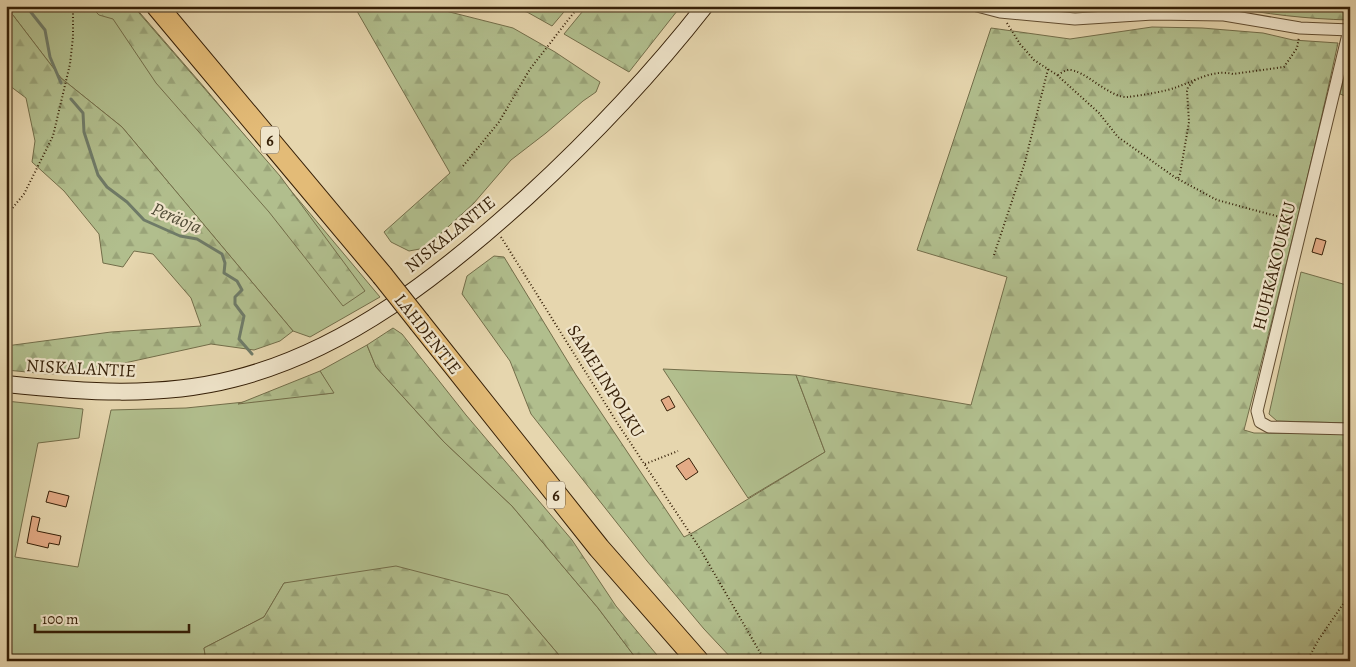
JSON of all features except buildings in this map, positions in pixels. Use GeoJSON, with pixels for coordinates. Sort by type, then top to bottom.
{"type":"FeatureCollection","features":[{"type":"Feature","properties":{"kind":"highway","name":"LAHDENTIE"},"geometry":{"type":"LineString","coordinates":[[157,6],[382,275],[593,541],[698,661]]}},
{"type":"Feature","properties":{"kind":"street","name":"NISKALANTIE"},"geometry":{"type":"LineString","coordinates":[[6,384],[100,392],[160,391],[198,386],[232,379],[271,367],[339,337],[373,318],[414,289],[494,227],[581,146],[622,104],[665,56],[705,6]]}},
{"type":"Feature","properties":{"kind":"street"},"geometry":{"type":"LineString","coordinates":[[977,6],[1000,12],[1075,19],[1153,14],[1224,15],[1300,28],[1349,30]]}},
{"type":"Feature","properties":{"kind":"street","name":"HUHKAKOUKKU"},"geometry":{"type":"LineString","coordinates":[[1349,30],[1257,412],[1260,422],[1269,427],[1350,429]]}},
{"type":"Feature","properties":{"kind":"path"},"geometry":{"type":"LineString","coordinates":[[6,216],[24,194],[53,136],[70,64],[73,37],[72,6]]}},
{"type":"Feature","properties":{"kind":"path"},"geometry":{"type":"LineString","coordinates":[[464,166],[499,122],[530,70],[579,6]]}},
{"type":"Feature","properties":{"kind":"path"},"geometry":{"type":"LineString","coordinates":[[1000,12],[1020,44],[1034,60],[1057,75],[1099,113],[1118,137],[1176,178],[1217,200],[1304,222]]}},
{"type":"Feature","properties":{"kind":"path"},"geometry":{"type":"LineString","coordinates":[[1057,75],[1068,70],[1076,70],[1101,86],[1125,97],[1177,88],[1214,74],[1226,72],[1233,74],[1284,67],[1297,48],[1300,28]]}},
{"type":"Feature","properties":{"kind":"path"},"geometry":{"type":"LineString","coordinates":[[994,255],[1025,162],[1048,69]]}},
{"type":"Feature","properties":{"kind":"path"},"geometry":{"type":"LineString","coordinates":[[1176,178],[1180,174],[1189,122],[1187,91],[1188,87],[1195,80]]}},
{"type":"Feature","properties":{"kind":"path","name":"SAMELINPOLKU"},"geometry":{"type":"LineString","coordinates":[[494,227],[618,424],[699,547],[766,661]]}},
{"type":"Feature","properties":{"kind":"path"},"geometry":{"type":"LineString","coordinates":[[644,464],[678,451]]}},
{"type":"Feature","properties":{"kind":"path"},"geometry":{"type":"LineString","coordinates":[[1307,661],[1319,639],[1350,594]]}},
{"type":"Feature","properties":{"kind":"green space"},"geometry":{"type":"Polygon","coordinates":[[[6,6],[134,6],[380,297],[310,337],[293,331],[122,127],[61,78],[6,6]]]}},
{"type":"Feature","properties":{"kind":"green space"},"geometry":{"type":"Polygon","coordinates":[[[6,6],[61,78],[122,127],[293,331],[280,341],[254,350],[211,344],[79,373],[48,374],[6,370],[6,346],[111,332],[201,326],[191,298],[153,254],[134,251],[123,267],[103,263],[99,234],[64,191],[32,162],[35,141],[26,98],[6,83],[6,6]]]}},
{"type":"Feature","properties":{"kind":"green space"},"geometry":{"type":"Polygon","coordinates":[[[90,6],[133,6],[280,176],[365,291],[343,306],[269,212],[156,83],[113,19],[99,15],[90,6]]]}},
{"type":"Feature","properties":{"kind":"green space"},"geometry":{"type":"Polygon","coordinates":[[[354,6],[426,6],[513,28],[555,52],[600,82],[596,92],[511,160],[474,203],[425,248],[409,251],[391,242],[384,232],[450,173],[354,6]]]}},
{"type":"Feature","properties":{"kind":"green space"},"geometry":{"type":"Polygon","coordinates":[[[502,6],[569,6],[552,26],[527,12],[502,6]]]}},
{"type":"Feature","properties":{"kind":"green space"},"geometry":{"type":"Polygon","coordinates":[[[587,6],[681,6],[629,72],[564,34],[587,6]]]}},
{"type":"Feature","properties":{"kind":"green space"},"geometry":{"type":"Polygon","coordinates":[[[1223,6],[1350,6],[1350,20],[1286,16],[1223,6]]]}},
{"type":"Feature","properties":{"kind":"green space"},"geometry":{"type":"Polygon","coordinates":[[[1152,27],[1202,28],[1263,33],[1293,40],[1338,43],[1305,189],[1244,430],[1254,433],[1350,434],[1350,661],[734,661],[704,629],[647,561],[531,414],[510,361],[462,294],[467,276],[494,256],[504,257],[576,375],[684,537],[825,452],[796,375],[971,405],[1007,277],[917,250],[991,28],[1070,39],[1152,27]]]}},
{"type":"Feature","properties":{"kind":"green space"},"geometry":{"type":"Polygon","coordinates":[[[1350,50],[1350,98],[1340,94],[1350,50]]]}},
{"type":"Feature","properties":{"kind":"green space"},"geometry":{"type":"Polygon","coordinates":[[[1301,272],[1350,286],[1350,423],[1277,421],[1269,414],[1301,272]]]}},
{"type":"Feature","properties":{"kind":"green space"},"geometry":{"type":"Polygon","coordinates":[[[393,328],[402,334],[466,415],[572,540],[616,606],[662,661],[638,661],[598,608],[512,506],[444,442],[376,367],[367,345],[393,328]]]}},
{"type":"Feature","properties":{"kind":"green space"},"geometry":{"type":"Polygon","coordinates":[[[367,345],[376,367],[444,442],[512,506],[598,608],[638,661],[564,661],[508,595],[284,583],[264,617],[204,648],[206,661],[6,661],[6,401],[83,409],[79,438],[38,443],[15,557],[78,567],[111,410],[186,408],[333,393],[320,371],[367,345]]]}},
{"type":"Feature","properties":{"kind":"green space"},"geometry":{"type":"Polygon","coordinates":[[[663,369],[796,375],[825,452],[748,498],[663,369]]]}},
{"type":"Feature","properties":{"kind":"green space"},"geometry":{"type":"Polygon","coordinates":[[[320,371],[334,393],[238,404],[320,371]]]}},
{"type":"Feature","properties":{"kind":"green space"},"geometry":{"type":"Polygon","coordinates":[[[396,566],[508,595],[564,661],[206,661],[204,648],[264,617],[284,583],[396,566]]]}},
{"type":"Feature","properties":{"kind":"waterway","name":"Peräoja"},"geometry":{"type":"LineString","coordinates":[[26,6],[45,30],[50,57],[61,83]]}},
{"type":"Feature","properties":{"kind":"waterway","name":"Peräoja"},"geometry":{"type":"LineString","coordinates":[[71,99],[83,113],[84,132],[98,175],[107,187],[127,202],[144,220],[180,236],[197,239],[222,254],[225,263],[224,273],[237,281],[242,290],[235,297],[235,304],[244,316],[239,339],[252,354]]}}]}
